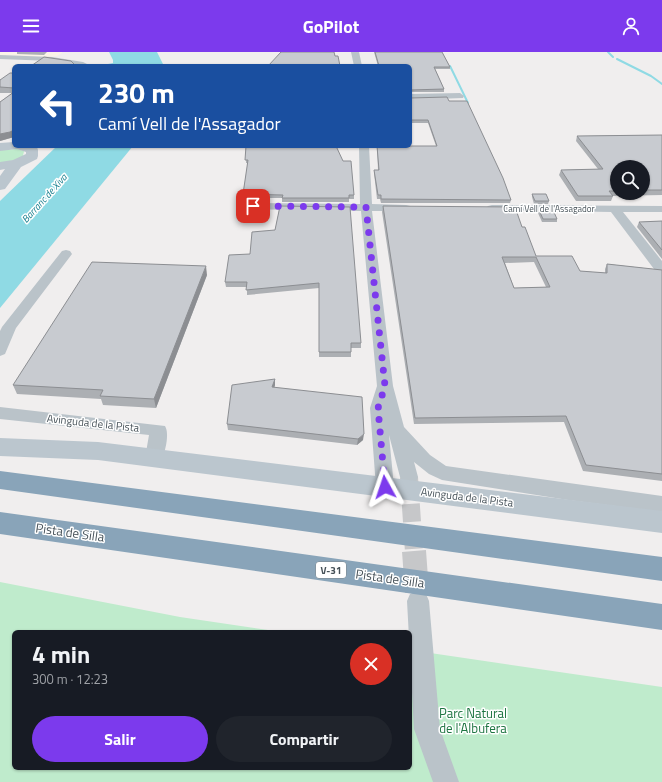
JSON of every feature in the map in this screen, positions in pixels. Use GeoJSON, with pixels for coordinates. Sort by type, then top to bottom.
{"type":"FeatureCollection","features":[{"type":"Feature","properties":{"kind":"highway"},"geometry":{"type":"LineString","coordinates":[[0,480],[662,569]]}},
{"type":"Feature","properties":{"kind":"highway","name":"Pista de Silla"},"geometry":{"type":"LineString","coordinates":[[0,522],[662,617]]}},
{"type":"Feature","properties":{"kind":"street"},"geometry":{"type":"LineString","coordinates":[[355,52],[358,64]]}},
{"type":"Feature","properties":{"kind":"street"},"geometry":{"type":"LineString","coordinates":[[52,59],[75,54],[84,62]]}},
{"type":"Feature","properties":{"kind":"street"},"geometry":{"type":"LineString","coordinates":[[0,57],[84,62]]}},
{"type":"Feature","properties":{"kind":"street"},"geometry":{"type":"LineString","coordinates":[[412,97],[460,96]]}},
{"type":"Feature","properties":{"kind":"street"},"geometry":{"type":"LineString","coordinates":[[0,148],[12,146]]}},
{"type":"Feature","properties":{"kind":"street"},"geometry":{"type":"LineString","coordinates":[[1,176],[16,164],[28,159],[33,153],[30,148]]}},
{"type":"Feature","properties":{"kind":"street"},"geometry":{"type":"LineString","coordinates":[[364,148],[366,207],[385,386],[409,477]]}},
{"type":"Feature","properties":{"kind":"street"},"geometry":{"type":"LineString","coordinates":[[244,206],[414,208]]}},
{"type":"Feature","properties":{"kind":"street","name":"Camí Vell de l'Assagador"},"geometry":{"type":"LineString","coordinates":[[477,208],[662,209]]}},
{"type":"Feature","properties":{"kind":"street"},"geometry":{"type":"LineString","coordinates":[[615,209],[662,270]]}},
{"type":"Feature","properties":{"kind":"street"},"geometry":{"type":"LineString","coordinates":[[0,351],[9,327],[66,254]]}},
{"type":"Feature","properties":{"kind":"street"},"geometry":{"type":"LineString","coordinates":[[385,386],[378,408],[385,487]]}},
{"type":"Feature","properties":{"kind":"street","name":"Avinguda de la Pista"},"geometry":{"type":"LineString","coordinates":[[0,413],[159,430],[154,458]]}},
{"type":"Feature","properties":{"kind":"street","name":"Avinguda de la Pista"},"geometry":{"type":"LineString","coordinates":[[395,426],[414,451],[429,466],[442,473],[568,492],[662,504]]}},
{"type":"Feature","properties":{"kind":"street","name":"Avinguda de la Pista"},"geometry":{"type":"LineString","coordinates":[[0,447],[98,451],[662,522]]}},
{"type":"Feature","properties":{"kind":"street"},"geometry":{"type":"LineString","coordinates":[[528,505],[568,492]]}},
{"type":"Feature","properties":{"kind":"street"},"geometry":{"type":"LineString","coordinates":[[418,601],[427,729],[446,782]]}},
{"type":"Feature","properties":{"kind":"shaded area"},"geometry":{"type":"Polygon","coordinates":[[[0,52],[62,53],[57,56],[47,57],[0,55],[0,52]]]}},
{"type":"Feature","properties":{"kind":"green space"},"geometry":{"type":"Polygon","coordinates":[[[17,149],[24,151],[23,156],[20,159],[0,163],[0,150],[17,149]]]}},
{"type":"Feature","properties":{"kind":"green space","name":"Parc Natural de l'Albufera"},"geometry":{"type":"Polygon","coordinates":[[[0,582],[180,617],[268,630],[12,630],[12,770],[412,770],[412,650],[662,687],[662,782],[0,782],[0,582]]]}},
{"type":"Feature","properties":{"kind":"water"},"geometry":{"type":"Polygon","coordinates":[[[109,52],[157,52],[163,64],[108,64],[113,63],[109,52]]]}},
{"type":"Feature","properties":{"kind":"water","name":"Barranc de Xiva"},"geometry":{"type":"Polygon","coordinates":[[[55,148],[131,148],[0,308],[0,201],[55,148]]]}},
{"type":"Feature","properties":{"kind":"building"},"geometry":{"type":"Polygon","coordinates":[[[281,52],[334,52],[335,56],[338,56],[340,64],[270,64],[281,52]]]}},
{"type":"Feature","properties":{"kind":"building"},"geometry":{"type":"Polygon","coordinates":[[[375,52],[442,52],[450,67],[434,67],[444,89],[412,90],[412,64],[378,64],[375,52]]]}},
{"type":"Feature","properties":{"kind":"building"},"geometry":{"type":"Polygon","coordinates":[[[44,57],[71,61],[74,64],[34,64],[44,57]]]}},
{"type":"Feature","properties":{"kind":"building"},"geometry":{"type":"Polygon","coordinates":[[[12,73],[12,88],[0,87],[0,80],[12,73]]]}},
{"type":"Feature","properties":{"kind":"building"},"geometry":{"type":"Polygon","coordinates":[[[12,93],[12,131],[0,134],[0,102],[12,93]]]}},
{"type":"Feature","properties":{"kind":"building"},"geometry":{"type":"Polygon","coordinates":[[[447,97],[449,101],[467,101],[503,178],[511,200],[381,199],[381,195],[378,195],[374,170],[379,170],[377,148],[437,146],[428,120],[412,120],[412,98],[447,97]]]}},
{"type":"Feature","properties":{"kind":"building"},"geometry":{"type":"Polygon","coordinates":[[[662,135],[662,190],[650,190],[650,160],[610,160],[610,196],[578,196],[561,170],[603,169],[577,136],[662,135]]]}},
{"type":"Feature","properties":{"kind":"building"},"geometry":{"type":"Polygon","coordinates":[[[246,148],[337,148],[343,161],[351,161],[354,195],[349,195],[349,198],[282,198],[283,195],[243,194],[248,160],[245,160],[246,148]]]}},
{"type":"Feature","properties":{"kind":"building"},"geometry":{"type":"Polygon","coordinates":[[[532,194],[546,194],[549,201],[535,201],[532,194]]]}},
{"type":"Feature","properties":{"kind":"building"},"geometry":{"type":"Polygon","coordinates":[[[280,206],[350,207],[361,343],[351,343],[351,352],[319,352],[319,283],[246,290],[247,282],[225,282],[229,255],[250,254],[252,232],[275,230],[280,206]]]}},
{"type":"Feature","properties":{"kind":"building"},"geometry":{"type":"Polygon","coordinates":[[[383,206],[515,207],[522,227],[525,227],[536,256],[572,256],[580,271],[607,273],[607,264],[662,270],[662,474],[586,465],[566,416],[415,418],[383,206]],[[502,257],[514,288],[550,287],[536,257],[502,257]]]}},
{"type":"Feature","properties":{"kind":"building"},"geometry":{"type":"Polygon","coordinates":[[[539,210],[553,210],[557,219],[543,219],[539,210]]]}},
{"type":"Feature","properties":{"kind":"building"},"geometry":{"type":"Polygon","coordinates":[[[662,221],[662,250],[639,222],[662,221]]]}},
{"type":"Feature","properties":{"kind":"building"},"geometry":{"type":"Polygon","coordinates":[[[92,262],[206,266],[154,399],[100,396],[103,390],[13,385],[92,262]]]}},
{"type":"Feature","properties":{"kind":"building"},"geometry":{"type":"Polygon","coordinates":[[[275,379],[272,387],[362,397],[364,434],[358,439],[227,424],[232,385],[275,379]]]}},
{"type":"Feature","properties":{"kind":"waterway"},"geometry":{"type":"LineString","coordinates":[[608,52],[613,57]]}},
{"type":"Feature","properties":{"kind":"waterway"},"geometry":{"type":"LineString","coordinates":[[617,59],[651,76],[662,84]]}},
{"type":"Feature","properties":{"kind":"waterway"},"geometry":{"type":"LineString","coordinates":[[450,66],[468,103]]}},
{"type":"Feature","properties":{"kind":"tunnel"},"geometry":{"type":"LineString","coordinates":[[409,477],[414,552]]}},
{"type":"Feature","properties":{"kind":"tunnel"},"geometry":{"type":"LineString","coordinates":[[414,551],[417,592]]}},
{"type":"Feature","properties":{"kind":"route"},"geometry":{"type":"LineString","coordinates":[[253,206],[366,207],[385,386],[378,408],[385,487]]}}]}
